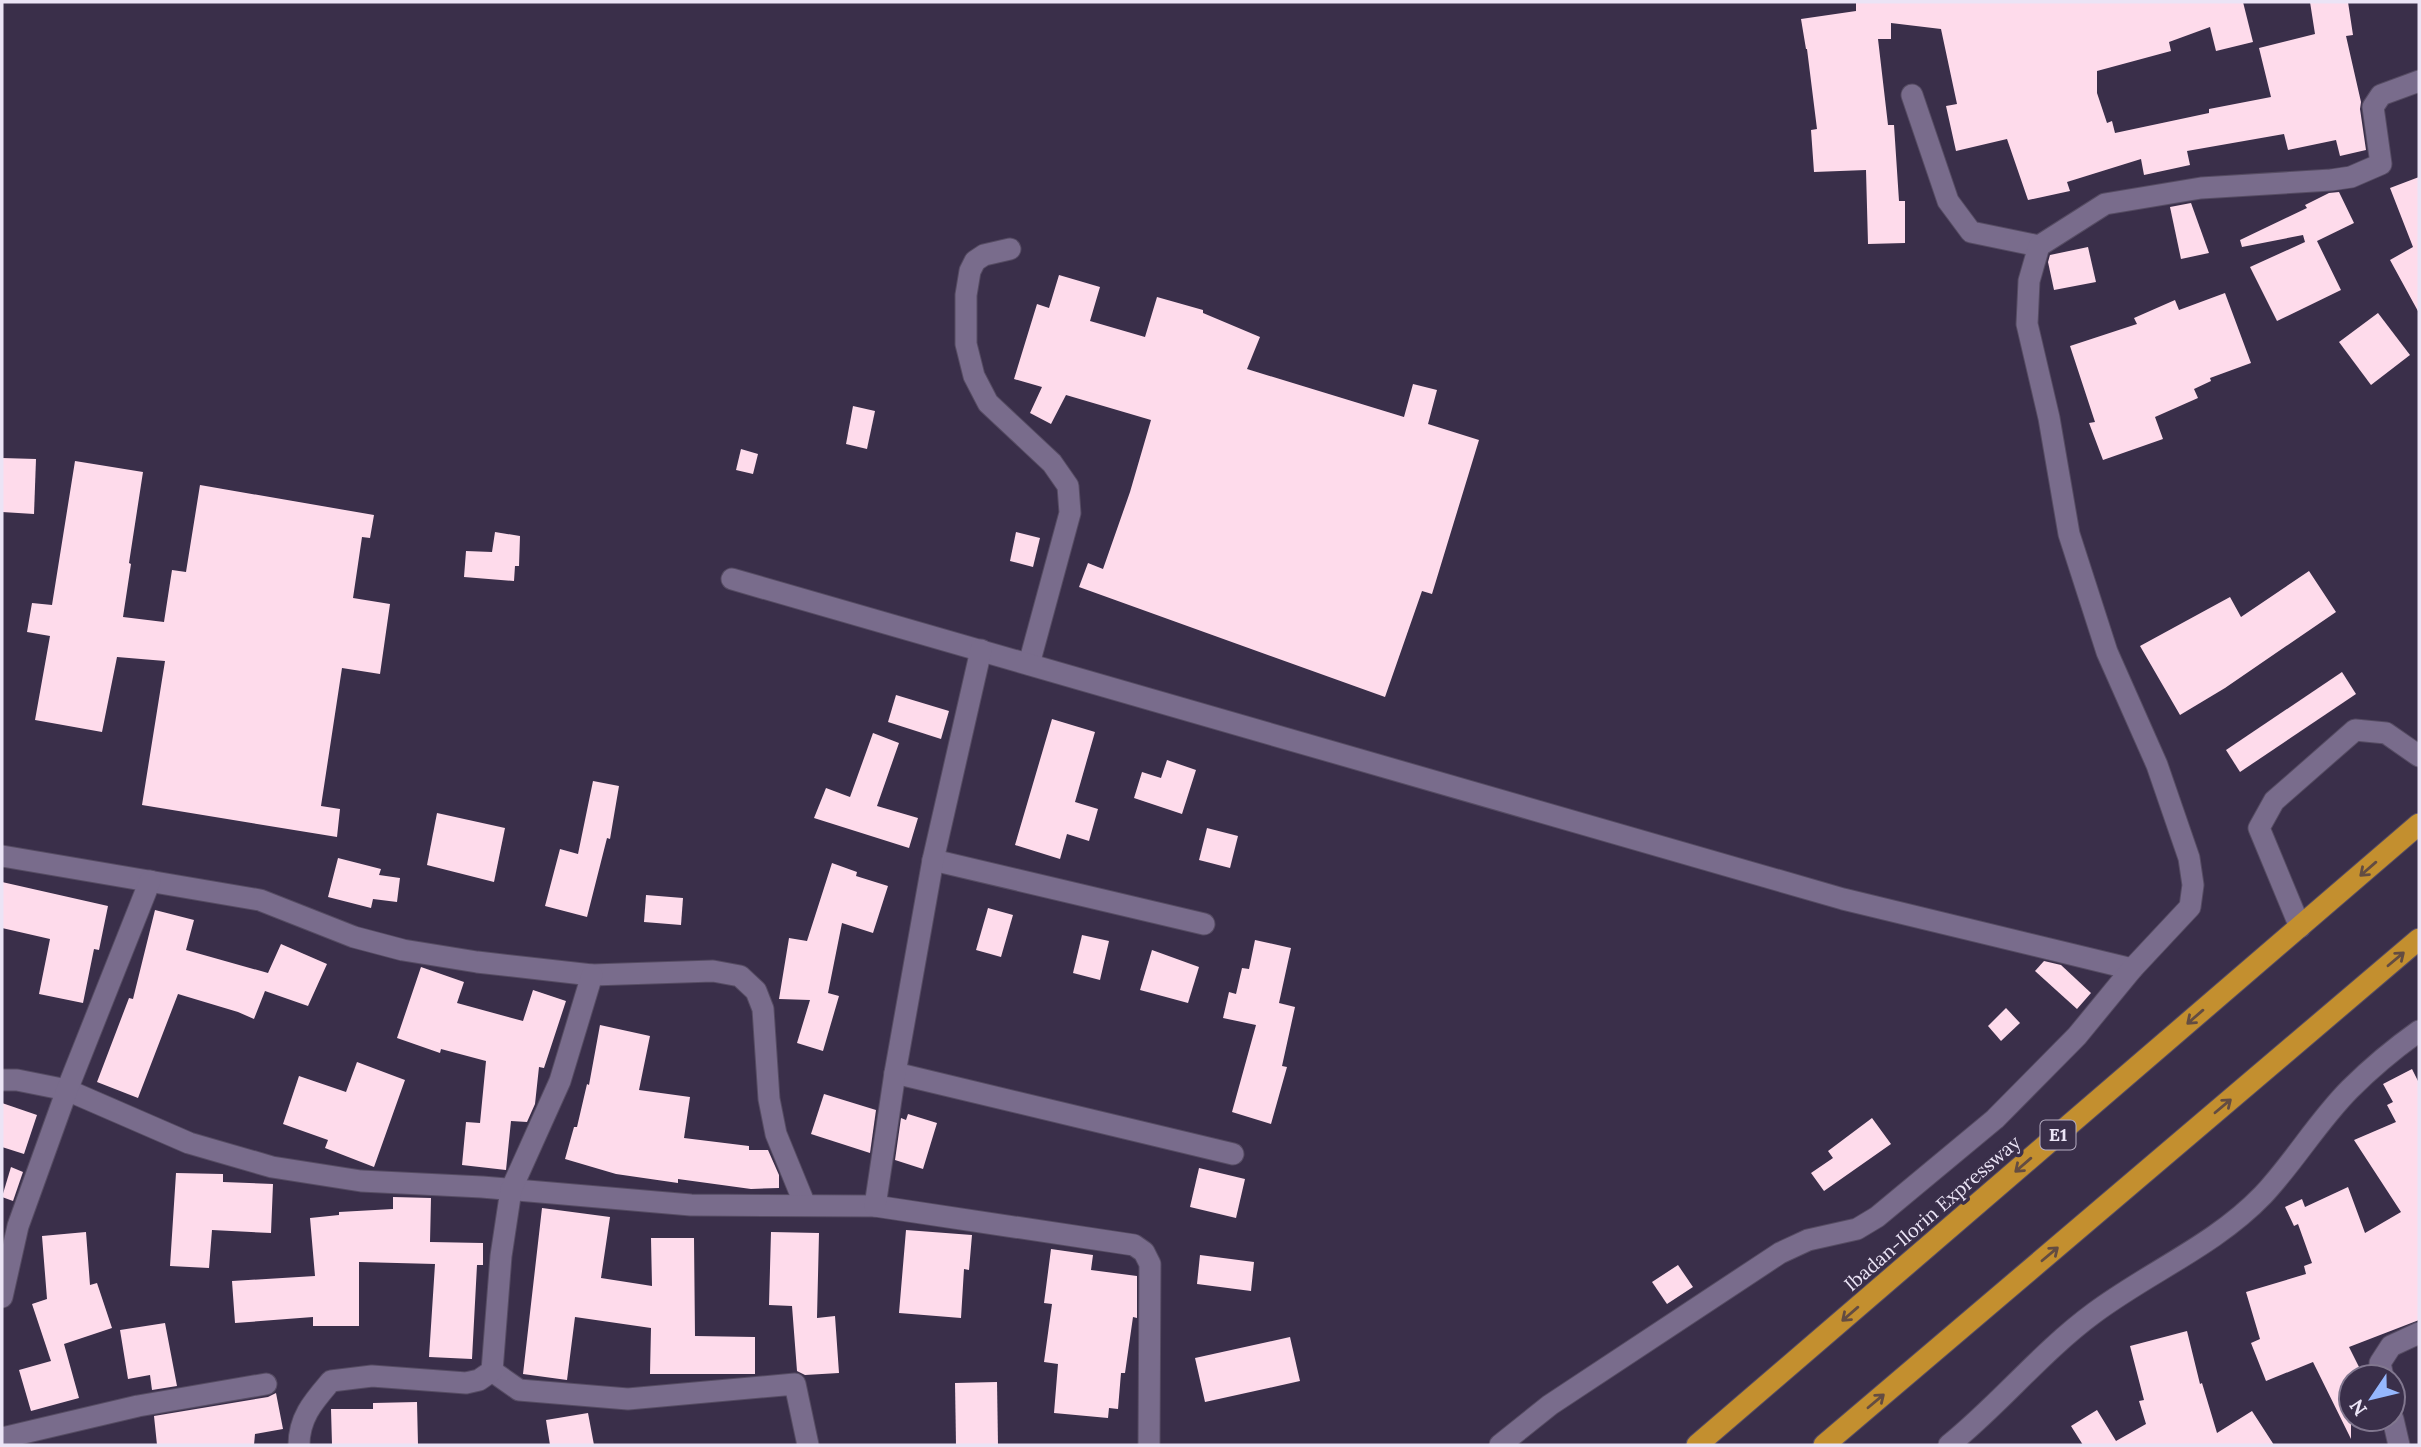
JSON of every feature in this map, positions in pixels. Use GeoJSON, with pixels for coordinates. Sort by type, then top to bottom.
{"type":"FeatureCollection","features":[{"type":"Feature","properties":{"kind":"highway","name":"Ibadan-Ilorin Expressway"},"geometry":{"type":"LineString","coordinates":[[1697,1445],[2419,824]]}},
{"type":"Feature","properties":{"kind":"highway"},"geometry":{"type":"LineString","coordinates":[[1824,1445],[2419,939]]}},
{"type":"Feature","properties":{"kind":"street"},"geometry":{"type":"LineString","coordinates":[[1500,1445],[1549,1405],[1780,1253],[1808,1240],[1857,1229],[1877,1217],[1995,1119],[2077,1036],[2132,969],[2190,907],[2193,886],[2189,858],[2157,765],[2107,652],[2069,534],[2049,418],[2027,324],[2028,281],[2039,246],[2105,204],[2201,188],[2351,177],[2381,164],[2373,107],[2376,100],[2381,95],[2419,80]]}},
{"type":"Feature","properties":{"kind":"street"},"geometry":{"type":"LineString","coordinates":[[1912,95],[1948,201],[1970,232],[2039,246]]}},
{"type":"Feature","properties":{"kind":"street"},"geometry":{"type":"LineString","coordinates":[[1010,249],[984,255],[975,261],[970,271],[966,295],[966,344],[974,376],[988,403],[1052,463],[1068,486],[1070,513],[1029,664]]}},
{"type":"Feature","properties":{"kind":"street"},"geometry":{"type":"LineString","coordinates":[[732,579],[1843,899],[2132,969]]}},
{"type":"Feature","properties":{"kind":"street"},"geometry":{"type":"LineString","coordinates":[[875,1206],[895,1073],[933,860],[981,650]]}},
{"type":"Feature","properties":{"kind":"street"},"geometry":{"type":"LineString","coordinates":[[2300,927],[2259,828],[2274,801],[2355,730],[2386,733],[2419,756]]}},
{"type":"Feature","properties":{"kind":"street"},"geometry":{"type":"LineString","coordinates":[[2,856],[260,900],[354,937],[403,950],[477,962],[592,975],[713,971],[740,976],[756,991],[763,1009],[769,1099],[776,1134],[804,1206]]}},
{"type":"Feature","properties":{"kind":"street"},"geometry":{"type":"LineString","coordinates":[[933,860],[1204,924]]}},
{"type":"Feature","properties":{"kind":"street"},"geometry":{"type":"LineString","coordinates":[[2,1297],[18,1226],[67,1090],[150,881]]}},
{"type":"Feature","properties":{"kind":"street"},"geometry":{"type":"LineString","coordinates":[[492,1371],[500,1256],[511,1190],[560,1081],[592,975]]}},
{"type":"Feature","properties":{"kind":"street"},"geometry":{"type":"LineString","coordinates":[[1949,1445],[1977,1436],[2032,1366],[2094,1313],[2228,1226],[2263,1195],[2349,1090],[2419,1031]]}},
{"type":"Feature","properties":{"kind":"street"},"geometry":{"type":"LineString","coordinates":[[895,1073],[1233,1154]]}},
{"type":"Feature","properties":{"kind":"street"},"geometry":{"type":"LineString","coordinates":[[2,1080],[17,1080],[67,1090],[188,1143],[272,1167],[361,1181],[691,1205],[875,1206],[1134,1245],[1144,1252],[1150,1264],[1149,1445]]}},
{"type":"Feature","properties":{"kind":"street"},"geometry":{"type":"LineString","coordinates":[[2380,1363],[2391,1346],[2419,1333]]}},
{"type":"Feature","properties":{"kind":"street"},"geometry":{"type":"LineString","coordinates":[[299,1445],[306,1410],[331,1381],[372,1376],[466,1383],[479,1380],[492,1371]]}},
{"type":"Feature","properties":{"kind":"street"},"geometry":{"type":"LineString","coordinates":[[492,1371],[519,1390],[628,1399],[795,1384],[808,1445]]}},
{"type":"Feature","properties":{"kind":"street"},"geometry":{"type":"LineString","coordinates":[[2,1438],[138,1406],[265,1384]]}},
{"type":"Feature","properties":{"kind":"building"},"geometry":{"type":"Polygon","coordinates":[[[1856,2],[2243,2],[2253,42],[2216,51],[2210,27],[2169,42],[2171,51],[2097,71],[2097,93],[2107,123],[2112,121],[2115,133],[2209,113],[2209,109],[2271,97],[2259,48],[2315,34],[2310,2],[2348,2],[2353,35],[2346,36],[2361,102],[2366,150],[2340,156],[2336,140],[2288,150],[2284,134],[2187,151],[2190,165],[2144,175],[2141,159],[2067,182],[2070,191],[2028,200],[2007,139],[1956,151],[1946,106],[1957,104],[1941,29],[1891,23],[1891,39],[1878,39],[1888,125],[1894,125],[1899,201],[1905,201],[1905,243],[1868,244],[1866,170],[1814,172],[1811,130],[1817,129],[1801,19],[1856,11],[1856,2]]]}},
{"type":"Feature","properties":{"kind":"building"},"geometry":{"type":"Polygon","coordinates":[[[2419,177],[2419,313],[2390,260],[2413,247],[2390,188],[2419,177]]]}},
{"type":"Feature","properties":{"kind":"building"},"geometry":{"type":"Polygon","coordinates":[[[2339,192],[2354,223],[2317,241],[2341,290],[2277,321],[2250,267],[2305,242],[2303,235],[2242,247],[2240,240],[2307,208],[2305,205],[2329,193],[2339,192]]]}},
{"type":"Feature","properties":{"kind":"building"},"geometry":{"type":"Polygon","coordinates":[[[2191,203],[2209,253],[2181,259],[2170,207],[2191,203]]]}},
{"type":"Feature","properties":{"kind":"building"},"geometry":{"type":"Polygon","coordinates":[[[2088,247],[2096,282],[2054,290],[2048,262],[2050,255],[2088,247]]]}},
{"type":"Feature","properties":{"kind":"building"},"geometry":{"type":"Polygon","coordinates":[[[1059,275],[1100,287],[1090,321],[1145,337],[1157,297],[1203,310],[1203,313],[1260,337],[1247,369],[1404,417],[1413,384],[1437,390],[1428,424],[1479,440],[1432,594],[1422,591],[1385,697],[1079,587],[1088,563],[1103,569],[1151,420],[1066,395],[1051,424],[1030,413],[1042,387],[1014,379],[1037,304],[1049,308],[1059,275]]]}},
{"type":"Feature","properties":{"kind":"building"},"geometry":{"type":"Polygon","coordinates":[[[2225,293],[2251,363],[2210,378],[2211,381],[2194,389],[2198,398],[2155,417],[2163,439],[2103,460],[2089,423],[2095,422],[2070,346],[2137,324],[2134,318],[2175,300],[2179,310],[2225,293]]]}},
{"type":"Feature","properties":{"kind":"building"},"geometry":{"type":"Polygon","coordinates":[[[2378,313],[2410,355],[2371,385],[2339,342],[2378,313]]]}},
{"type":"Feature","properties":{"kind":"building"},"geometry":{"type":"Polygon","coordinates":[[[853,406],[875,411],[867,449],[846,444],[853,406]]]}},
{"type":"Feature","properties":{"kind":"building"},"geometry":{"type":"Polygon","coordinates":[[[741,449],[758,454],[753,474],[736,470],[741,449]]]}},
{"type":"Feature","properties":{"kind":"building"},"geometry":{"type":"Polygon","coordinates":[[[2,458],[36,459],[34,514],[2,512],[2,458]]]}},
{"type":"Feature","properties":{"kind":"building"},"geometry":{"type":"Polygon","coordinates":[[[75,461],[143,472],[123,617],[164,622],[172,570],[186,572],[200,485],[374,515],[370,538],[362,537],[353,598],[390,604],[380,674],[342,668],[321,806],[340,809],[337,837],[142,805],[165,661],[117,657],[102,732],[35,720],[50,636],[27,632],[32,603],[52,605],[75,461]]]}},
{"type":"Feature","properties":{"kind":"building"},"geometry":{"type":"Polygon","coordinates":[[[495,532],[520,536],[519,566],[515,566],[514,581],[464,577],[466,551],[492,552],[495,532]]]}},
{"type":"Feature","properties":{"kind":"building"},"geometry":{"type":"Polygon","coordinates":[[[1016,532],[1040,538],[1033,567],[1010,561],[1016,532]]]}},
{"type":"Feature","properties":{"kind":"building"},"geometry":{"type":"Polygon","coordinates":[[[2309,571],[2336,612],[2225,688],[2180,715],[2140,646],[2230,597],[2241,617],[2309,571]]]}},
{"type":"Feature","properties":{"kind":"building"},"geometry":{"type":"Polygon","coordinates":[[[2342,672],[2356,694],[2240,772],[2226,750],[2342,672]]]}},
{"type":"Feature","properties":{"kind":"building"},"geometry":{"type":"Polygon","coordinates":[[[896,695],[949,711],[941,739],[888,722],[896,695]]]}},
{"type":"Feature","properties":{"kind":"building"},"geometry":{"type":"Polygon","coordinates":[[[1052,719],[1095,732],[1075,802],[1098,809],[1089,841],[1067,834],[1060,859],[1015,845],[1052,719]]]}},
{"type":"Feature","properties":{"kind":"building"},"geometry":{"type":"Polygon","coordinates":[[[873,733],[899,743],[877,806],[918,818],[909,848],[814,818],[826,788],[850,797],[873,733]]]}},
{"type":"Feature","properties":{"kind":"building"},"geometry":{"type":"Polygon","coordinates":[[[1167,760],[1196,770],[1182,814],[1134,798],[1142,772],[1161,778],[1167,760]]]}},
{"type":"Feature","properties":{"kind":"building"},"geometry":{"type":"Polygon","coordinates":[[[593,781],[619,786],[610,839],[607,838],[587,917],[545,906],[560,849],[578,854],[593,781]]]}},
{"type":"Feature","properties":{"kind":"building"},"geometry":{"type":"Polygon","coordinates":[[[437,813],[505,828],[494,882],[427,865],[437,813]]]}},
{"type":"Feature","properties":{"kind":"building"},"geometry":{"type":"Polygon","coordinates":[[[1207,828],[1238,836],[1230,868],[1199,860],[1207,828]]]}},
{"type":"Feature","properties":{"kind":"building"},"geometry":{"type":"Polygon","coordinates":[[[338,858],[381,869],[379,875],[400,878],[397,902],[373,899],[371,908],[328,897],[338,858]]]}},
{"type":"Feature","properties":{"kind":"building"},"geometry":{"type":"Polygon","coordinates":[[[832,863],[857,872],[856,876],[888,886],[873,933],[842,923],[828,993],[839,996],[823,1051],[797,1043],[810,1000],[779,999],[789,938],[807,941],[832,863]]]}},
{"type":"Feature","properties":{"kind":"building"},"geometry":{"type":"Polygon","coordinates":[[[2,882],[108,906],[99,950],[94,949],[83,1003],[39,994],[50,939],[2,928],[2,882]]]}},
{"type":"Feature","properties":{"kind":"building"},"geometry":{"type":"Polygon","coordinates":[[[646,895],[683,898],[681,925],[644,922],[646,895]]]}},
{"type":"Feature","properties":{"kind":"building"},"geometry":{"type":"Polygon","coordinates":[[[988,908],[1013,915],[1001,957],[976,950],[988,908]]]}},
{"type":"Feature","properties":{"kind":"building"},"geometry":{"type":"Polygon","coordinates":[[[155,910],[194,920],[186,950],[268,973],[281,944],[327,964],[308,1006],[265,991],[254,1019],[178,994],[138,1098],[97,1082],[129,998],[133,999],[155,910]]]}},
{"type":"Feature","properties":{"kind":"building"},"geometry":{"type":"Polygon","coordinates":[[[1082,935],[1109,941],[1100,980],[1073,973],[1082,935]]]}},
{"type":"Feature","properties":{"kind":"building"},"geometry":{"type":"Polygon","coordinates":[[[1255,940],[1291,948],[1279,1003],[1295,1007],[1282,1066],[1287,1067],[1271,1124],[1232,1112],[1256,1025],[1223,1018],[1229,992],[1236,994],[1242,968],[1249,969],[1255,940]]]}},
{"type":"Feature","properties":{"kind":"building"},"geometry":{"type":"Polygon","coordinates":[[[1152,950],[1199,967],[1188,1003],[1140,990],[1152,950]]]}},
{"type":"Feature","properties":{"kind":"building"},"geometry":{"type":"Polygon","coordinates":[[[2044,961],[2061,965],[2091,993],[2077,1009],[2035,971],[2044,961]]]}},
{"type":"Feature","properties":{"kind":"building"},"geometry":{"type":"Polygon","coordinates":[[[421,967],[464,982],[457,1003],[523,1021],[533,990],[566,1001],[544,1068],[539,1067],[535,1104],[527,1122],[511,1121],[506,1170],[462,1165],[466,1122],[480,1123],[486,1061],[441,1049],[440,1053],[397,1038],[421,967]]]}},
{"type":"Feature","properties":{"kind":"building"},"geometry":{"type":"Polygon","coordinates":[[[2006,1008],[2020,1023],[2001,1041],[1988,1026],[2006,1008]]]}},
{"type":"Feature","properties":{"kind":"building"},"geometry":{"type":"Polygon","coordinates":[[[600,1025],[650,1036],[639,1090],[690,1097],[684,1138],[749,1146],[749,1150],[768,1150],[779,1175],[779,1188],[751,1189],[678,1179],[678,1183],[616,1174],[565,1159],[574,1127],[577,1127],[587,1084],[589,1085],[600,1025]]]}},
{"type":"Feature","properties":{"kind":"building"},"geometry":{"type":"Polygon","coordinates":[[[357,1062],[405,1080],[374,1167],[325,1148],[328,1140],[283,1124],[299,1076],[346,1092],[357,1062]]]}},
{"type":"Feature","properties":{"kind":"building"},"geometry":{"type":"Polygon","coordinates":[[[2412,1069],[2419,1083],[2419,1320],[2349,1347],[2357,1363],[2337,1363],[2337,1411],[2313,1362],[2266,1381],[2251,1343],[2260,1339],[2246,1292],[2306,1274],[2304,1266],[2312,1263],[2298,1224],[2294,1226],[2285,1207],[2302,1199],[2305,1207],[2348,1187],[2365,1233],[2401,1212],[2354,1140],[2396,1122],[2387,1105],[2393,1102],[2383,1084],[2412,1069]]]}},
{"type":"Feature","properties":{"kind":"building"},"geometry":{"type":"Polygon","coordinates":[[[824,1094],[876,1110],[870,1153],[811,1134],[824,1094]]]}},
{"type":"Feature","properties":{"kind":"building"},"geometry":{"type":"Polygon","coordinates":[[[2,1103],[37,1115],[24,1154],[2,1147],[2,1103]]]}},
{"type":"Feature","properties":{"kind":"building"},"geometry":{"type":"Polygon","coordinates":[[[908,1114],[937,1123],[923,1169],[895,1160],[901,1118],[906,1120],[908,1114]]]}},
{"type":"Feature","properties":{"kind":"building"},"geometry":{"type":"Polygon","coordinates":[[[1872,1118],[1891,1144],[1824,1191],[1811,1173],[1833,1158],[1828,1151],[1872,1118]]]}},
{"type":"Feature","properties":{"kind":"building"},"geometry":{"type":"Polygon","coordinates":[[[11,1167],[23,1172],[13,1201],[2,1197],[11,1167]]]}},
{"type":"Feature","properties":{"kind":"building"},"geometry":{"type":"Polygon","coordinates":[[[1199,1168],[1245,1179],[1236,1218],[1190,1207],[1199,1168]]]}},
{"type":"Feature","properties":{"kind":"building"},"geometry":{"type":"Polygon","coordinates":[[[176,1173],[223,1174],[223,1182],[273,1184],[271,1233],[212,1230],[209,1268],[170,1266],[176,1173]]]}},
{"type":"Feature","properties":{"kind":"building"},"geometry":{"type":"Polygon","coordinates":[[[393,1197],[431,1198],[430,1242],[483,1243],[483,1265],[477,1265],[472,1359],[429,1357],[435,1264],[359,1262],[359,1326],[313,1326],[313,1317],[235,1323],[232,1281],[315,1276],[310,1218],[339,1215],[339,1212],[393,1209],[393,1197]]]}},
{"type":"Feature","properties":{"kind":"building"},"geometry":{"type":"Polygon","coordinates":[[[542,1208],[610,1217],[601,1278],[652,1286],[651,1238],[694,1238],[695,1336],[755,1337],[755,1374],[650,1374],[651,1328],[575,1317],[567,1380],[523,1374],[542,1208]]]}},
{"type":"Feature","properties":{"kind":"building"},"geometry":{"type":"Polygon","coordinates":[[[906,1230],[972,1235],[969,1270],[964,1269],[961,1318],[899,1313],[906,1230]]]}},
{"type":"Feature","properties":{"kind":"building"},"geometry":{"type":"Polygon","coordinates":[[[86,1232],[90,1285],[97,1283],[112,1328],[64,1344],[79,1398],[31,1411],[19,1370],[51,1361],[32,1304],[47,1299],[42,1236],[86,1232]]]}},
{"type":"Feature","properties":{"kind":"building"},"geometry":{"type":"Polygon","coordinates":[[[771,1232],[819,1233],[817,1318],[835,1316],[839,1373],[805,1375],[797,1371],[792,1306],[769,1305],[771,1232]]]}},
{"type":"Feature","properties":{"kind":"building"},"geometry":{"type":"Polygon","coordinates":[[[1051,1249],[1093,1255],[1091,1270],[1137,1276],[1137,1318],[1133,1317],[1125,1373],[1121,1373],[1118,1409],[1109,1408],[1108,1418],[1054,1413],[1058,1364],[1044,1362],[1052,1304],[1044,1303],[1051,1249]]]}},
{"type":"Feature","properties":{"kind":"building"},"geometry":{"type":"Polygon","coordinates":[[[1200,1255],[1254,1262],[1251,1291],[1197,1284],[1200,1255]]]}},
{"type":"Feature","properties":{"kind":"building"},"geometry":{"type":"Polygon","coordinates":[[[1678,1265],[1693,1287],[1667,1304],[1652,1282],[1678,1265]]]}},
{"type":"Feature","properties":{"kind":"building"},"geometry":{"type":"Polygon","coordinates":[[[165,1323],[177,1386],[152,1390],[150,1375],[128,1379],[120,1330],[165,1323]]]}},
{"type":"Feature","properties":{"kind":"building"},"geometry":{"type":"Polygon","coordinates":[[[2187,1331],[2200,1384],[2202,1383],[2217,1433],[2252,1411],[2274,1445],[2083,1445],[2071,1426],[2097,1410],[2116,1441],[2146,1424],[2139,1401],[2144,1400],[2130,1346],[2187,1331]]]}},
{"type":"Feature","properties":{"kind":"building"},"geometry":{"type":"Polygon","coordinates":[[[1290,1337],[1300,1381],[1205,1402],[1195,1358],[1290,1337]]]}},
{"type":"Feature","properties":{"kind":"building"},"geometry":{"type":"Polygon","coordinates":[[[997,1382],[998,1445],[956,1445],[955,1383],[997,1382]]]}},
{"type":"Feature","properties":{"kind":"building"},"geometry":{"type":"Polygon","coordinates":[[[276,1393],[283,1429],[255,1434],[254,1445],[157,1445],[154,1416],[268,1397],[276,1393]]]}},
{"type":"Feature","properties":{"kind":"building"},"geometry":{"type":"Polygon","coordinates":[[[417,1402],[418,1445],[332,1445],[331,1409],[373,1409],[373,1403],[417,1402]]]}},
{"type":"Feature","properties":{"kind":"building"},"geometry":{"type":"Polygon","coordinates":[[[588,1413],[594,1445],[550,1445],[546,1420],[588,1413]]]}}]}
